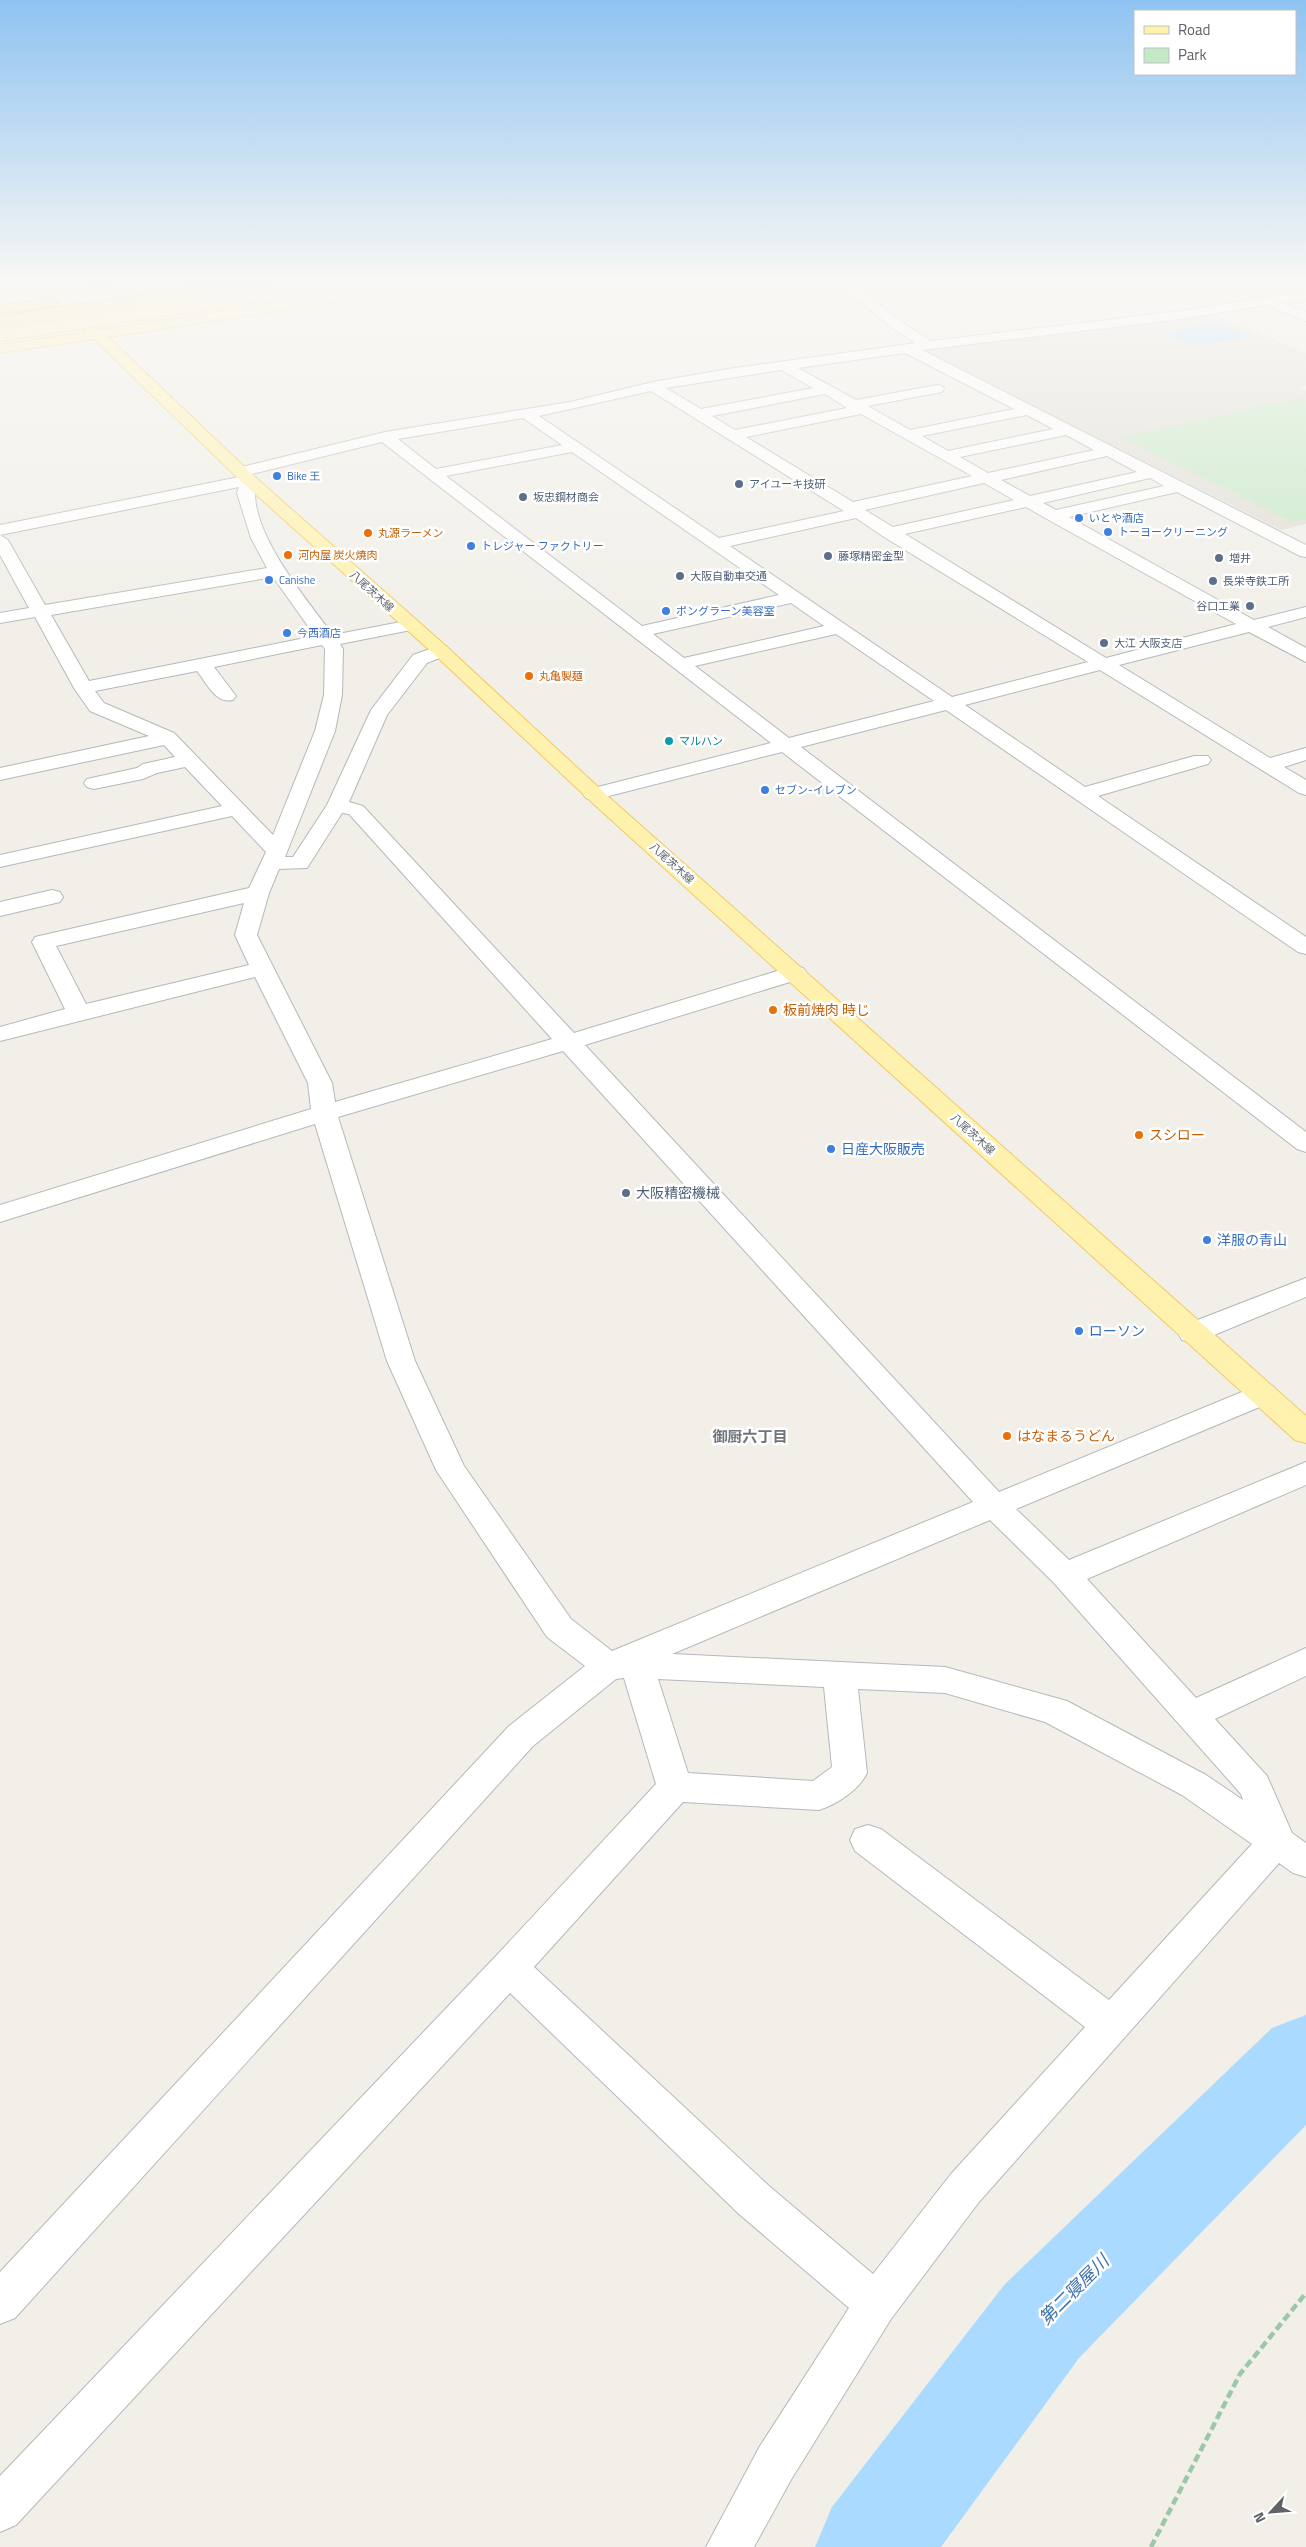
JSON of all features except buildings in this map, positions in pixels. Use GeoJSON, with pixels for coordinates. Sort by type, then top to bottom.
{"type":"FeatureCollection","features":[{"type":"Feature","properties":{"kind":"main road","name":"八尾茨木線"},"geometry":{"type":"LineString","coordinates":[[167,402],[244,476],[441,651],[593,794],[795,973],[1192,1333],[1264,1394],[1306,1433]]}},
{"type":"Feature","properties":{"kind":"street"},"geometry":{"type":"LineString","coordinates":[[0,530],[78,516],[244,476],[385,437],[587,402]]}},
{"type":"Feature","properties":{"kind":"street"},"geometry":{"type":"LineString","coordinates":[[679,402],[1306,789]]}},
{"type":"Feature","properties":{"kind":"street"},"geometry":{"type":"LineString","coordinates":[[698,414],[762,402]]}},
{"type":"Feature","properties":{"kind":"street"},"geometry":{"type":"LineString","coordinates":[[845,402],[1306,656]]}},
{"type":"Feature","properties":{"kind":"street"},"geometry":{"type":"LineString","coordinates":[[732,435],[862,411],[893,402]]}},
{"type":"Feature","properties":{"kind":"street"},"geometry":{"type":"LineString","coordinates":[[1014,402],[1306,552]]}},
{"type":"Feature","properties":{"kind":"street"},"geometry":{"type":"LineString","coordinates":[[906,435],[1030,410]]}},
{"type":"Feature","properties":{"kind":"street"},"geometry":{"type":"LineString","coordinates":[[862,411],[901,412]]}},
{"type":"Feature","properties":{"kind":"street"},"geometry":{"type":"LineString","coordinates":[[525,413],[1306,947]]}},
{"type":"Feature","properties":{"kind":"street"},"geometry":{"type":"LineString","coordinates":[[944,456],[1069,430]]}},
{"type":"Feature","properties":{"kind":"street"},"geometry":{"type":"LineString","coordinates":[[385,437],[1306,1144]]}},
{"type":"Feature","properties":{"kind":"street"},"geometry":{"type":"LineString","coordinates":[[434,474],[574,447]]}},
{"type":"Feature","properties":{"kind":"street"},"geometry":{"type":"LineString","coordinates":[[716,544],[985,478],[1109,451]]}},
{"type":"Feature","properties":{"kind":"street"},"geometry":{"type":"LineString","coordinates":[[890,533],[1153,473]]}},
{"type":"Feature","properties":{"kind":"street"},"geometry":{"type":"LineString","coordinates":[[244,476],[244,493],[259,538],[276,571],[334,649],[333,695],[325,731],[275,857],[258,893],[246,935],[320,1083],[324,1113],[401,1361],[451,1470],[559,1628],[623,1665],[945,1680],[1056,1711],[1194,1785],[1292,1852]]}},
{"type":"Feature","properties":{"kind":"street"},"geometry":{"type":"LineString","coordinates":[[1053,516],[1180,487]]}},
{"type":"Feature","properties":{"kind":"street"},"geometry":{"type":"LineString","coordinates":[[0,540],[83,688],[97,707],[168,738],[237,809],[275,857],[299,863],[337,805],[378,714],[420,659],[441,651]]}},
{"type":"Feature","properties":{"kind":"street"},"geometry":{"type":"LineString","coordinates":[[0,618],[276,571]]}},
{"type":"Feature","properties":{"kind":"street"},"geometry":{"type":"LineString","coordinates":[[639,632],[793,597]]}},
{"type":"Feature","properties":{"kind":"street"},"geometry":{"type":"LineString","coordinates":[[593,794],[1306,612]]}},
{"type":"Feature","properties":{"kind":"street"},"geometry":{"type":"LineString","coordinates":[[83,688],[411,625]]}},
{"type":"Feature","properties":{"kind":"street"},"geometry":{"type":"LineString","coordinates":[[680,664],[838,628]]}},
{"type":"Feature","properties":{"kind":"street"},"geometry":{"type":"LineString","coordinates":[[202,664],[226,696]]}},
{"type":"Feature","properties":{"kind":"street"},"geometry":{"type":"LineString","coordinates":[[0,774],[168,738]]}},
{"type":"Feature","properties":{"kind":"street"},"geometry":{"type":"LineString","coordinates":[[1267,765],[1306,754]]}},
{"type":"Feature","properties":{"kind":"street"},"geometry":{"type":"LineString","coordinates":[[94,783],[143,774],[150,768],[189,760]]}},
{"type":"Feature","properties":{"kind":"street"},"geometry":{"type":"LineString","coordinates":[[1081,794],[1201,760]]}},
{"type":"Feature","properties":{"kind":"street"},"geometry":{"type":"LineString","coordinates":[[337,805],[356,810],[995,1507],[1065,1576],[1255,1786],[1292,1852]]}},
{"type":"Feature","properties":{"kind":"street"},"geometry":{"type":"LineString","coordinates":[[0,861],[237,809]]}},
{"type":"Feature","properties":{"kind":"street"},"geometry":{"type":"LineString","coordinates":[[79,1013],[42,942],[258,893]]}},
{"type":"Feature","properties":{"kind":"street"},"geometry":{"type":"LineString","coordinates":[[0,909],[52,897]]}},
{"type":"Feature","properties":{"kind":"street"},"geometry":{"type":"LineString","coordinates":[[0,1034],[264,968]]}},
{"type":"Feature","properties":{"kind":"street"},"geometry":{"type":"LineString","coordinates":[[0,1214],[324,1113],[795,973]]}},
{"type":"Feature","properties":{"kind":"street"},"geometry":{"type":"LineString","coordinates":[[1192,1333],[1306,1287]]}},
{"type":"Feature","properties":{"kind":"street"},"geometry":{"type":"LineString","coordinates":[[0,2303],[514,1743],[623,1665],[1264,1394]]}},
{"type":"Feature","properties":{"kind":"street"},"geometry":{"type":"LineString","coordinates":[[1065,1576],[1306,1473]]}},
{"type":"Feature","properties":{"kind":"street"},"geometry":{"type":"LineString","coordinates":[[1191,1715],[1306,1661]]}},
{"type":"Feature","properties":{"kind":"street"},"geometry":{"type":"LineString","coordinates":[[623,1665],[675,1786]]}},
{"type":"Feature","properties":{"kind":"street"},"geometry":{"type":"LineString","coordinates":[[675,1786],[819,1796],[850,1773],[840,1675]]}},
{"type":"Feature","properties":{"kind":"street"},"geometry":{"type":"LineString","coordinates":[[0,2509],[509,1968],[675,1786]]}},
{"type":"Feature","properties":{"kind":"street"},"geometry":{"type":"LineString","coordinates":[[868,1840],[1112,2025]]}},
{"type":"Feature","properties":{"kind":"street"},"geometry":{"type":"LineString","coordinates":[[729,2547],[776,2462],[876,2304],[965,2188],[1112,2025],[1292,1852]]}},
{"type":"Feature","properties":{"kind":"street"},"geometry":{"type":"LineString","coordinates":[[509,1968],[754,2200],[876,2304]]}},
{"type":"Feature","properties":{"kind":"path"},"geometry":{"type":"LineString","coordinates":[[1151,2547],[1240,2374],[1306,2293]]}},
{"type":"Feature","properties":{"kind":"shaded area"},"geometry":{"type":"Polygon","coordinates":[[[1026,402],[1306,402],[1306,524],[1281,530],[1026,402]]]}},
{"type":"Feature","properties":{"kind":"green space"},"geometry":{"type":"Polygon","coordinates":[[[1282,402],[1306,402],[1306,519],[1293,522],[1121,437],[1282,402]]]}},
{"type":"Feature","properties":{"kind":"waterway","name":"第二寝屋川"},"geometry":{"type":"LineString","coordinates":[[872,2547],[1042,2321],[1306,2059]]}},
{"type":"Feature","properties":{"kind":"place","name":"Bike 王"},"geometry":{"type":"Point","coordinates":[277,476]}},
{"type":"Feature","properties":{"kind":"place","name":"アイユーキ技研"},"geometry":{"type":"Point","coordinates":[739,484]}},
{"type":"Feature","properties":{"kind":"place","name":"坂忠鋼材商会"},"geometry":{"type":"Point","coordinates":[523,497]}},
{"type":"Feature","properties":{"kind":"place","name":"いとや酒店"},"geometry":{"type":"Point","coordinates":[1079,518]}},
{"type":"Feature","properties":{"kind":"place","name":"トーヨークリーニング"},"geometry":{"type":"Point","coordinates":[1108,532]}},
{"type":"Feature","properties":{"kind":"place","name":"丸源ラーメン"},"geometry":{"type":"Point","coordinates":[368,533]}},
{"type":"Feature","properties":{"kind":"place","name":"トレジャー ファクトリー"},"geometry":{"type":"Point","coordinates":[471,546]}},
{"type":"Feature","properties":{"kind":"place","name":"河内屋 炭火焼肉"},"geometry":{"type":"Point","coordinates":[288,555]}},
{"type":"Feature","properties":{"kind":"place","name":"藤塚精密金型"},"geometry":{"type":"Point","coordinates":[828,556]}},
{"type":"Feature","properties":{"kind":"place","name":"増井"},"geometry":{"type":"Point","coordinates":[1219,558]}},
{"type":"Feature","properties":{"kind":"place","name":"大阪自動車交通"},"geometry":{"type":"Point","coordinates":[680,576]}},
{"type":"Feature","properties":{"kind":"place","name":"Canishe"},"geometry":{"type":"Point","coordinates":[269,580]}},
{"type":"Feature","properties":{"kind":"place","name":"長栄寺鉄工所"},"geometry":{"type":"Point","coordinates":[1213,581]}},
{"type":"Feature","properties":{"kind":"place","name":"谷口工業"},"geometry":{"type":"Point","coordinates":[1250,606]}},
{"type":"Feature","properties":{"kind":"place","name":"ポングラーン美容室"},"geometry":{"type":"Point","coordinates":[666,611]}},
{"type":"Feature","properties":{"kind":"place","name":"今西酒店"},"geometry":{"type":"Point","coordinates":[287,633]}},
{"type":"Feature","properties":{"kind":"place","name":"大江 大阪支店"},"geometry":{"type":"Point","coordinates":[1104,643]}},
{"type":"Feature","properties":{"kind":"place","name":"丸亀製麺"},"geometry":{"type":"Point","coordinates":[529,676]}},
{"type":"Feature","properties":{"kind":"place","name":"マルハン"},"geometry":{"type":"Point","coordinates":[669,741]}},
{"type":"Feature","properties":{"kind":"place","name":"セブン-イレブン"},"geometry":{"type":"Point","coordinates":[765,790]}},
{"type":"Feature","properties":{"kind":"place","name":"板前焼肉 時じ"},"geometry":{"type":"Point","coordinates":[773,1010]}},
{"type":"Feature","properties":{"kind":"place","name":"スシロー"},"geometry":{"type":"Point","coordinates":[1139,1135]}},
{"type":"Feature","properties":{"kind":"place","name":"日産大阪販売"},"geometry":{"type":"Point","coordinates":[831,1149]}},
{"type":"Feature","properties":{"kind":"place","name":"大阪精密機械"},"geometry":{"type":"Point","coordinates":[626,1193]}},
{"type":"Feature","properties":{"kind":"place","name":"洋服の青山"},"geometry":{"type":"Point","coordinates":[1207,1240]}},
{"type":"Feature","properties":{"kind":"place","name":"ローソン"},"geometry":{"type":"Point","coordinates":[1079,1331]}},
{"type":"Feature","properties":{"kind":"place","name":"はなまるうどん"},"geometry":{"type":"Point","coordinates":[1007,1436]}},
{"type":"Feature","properties":{"kind":"district","name":"御厨六丁目"},"geometry":{"type":"Point","coordinates":[750,1437]}}]}
